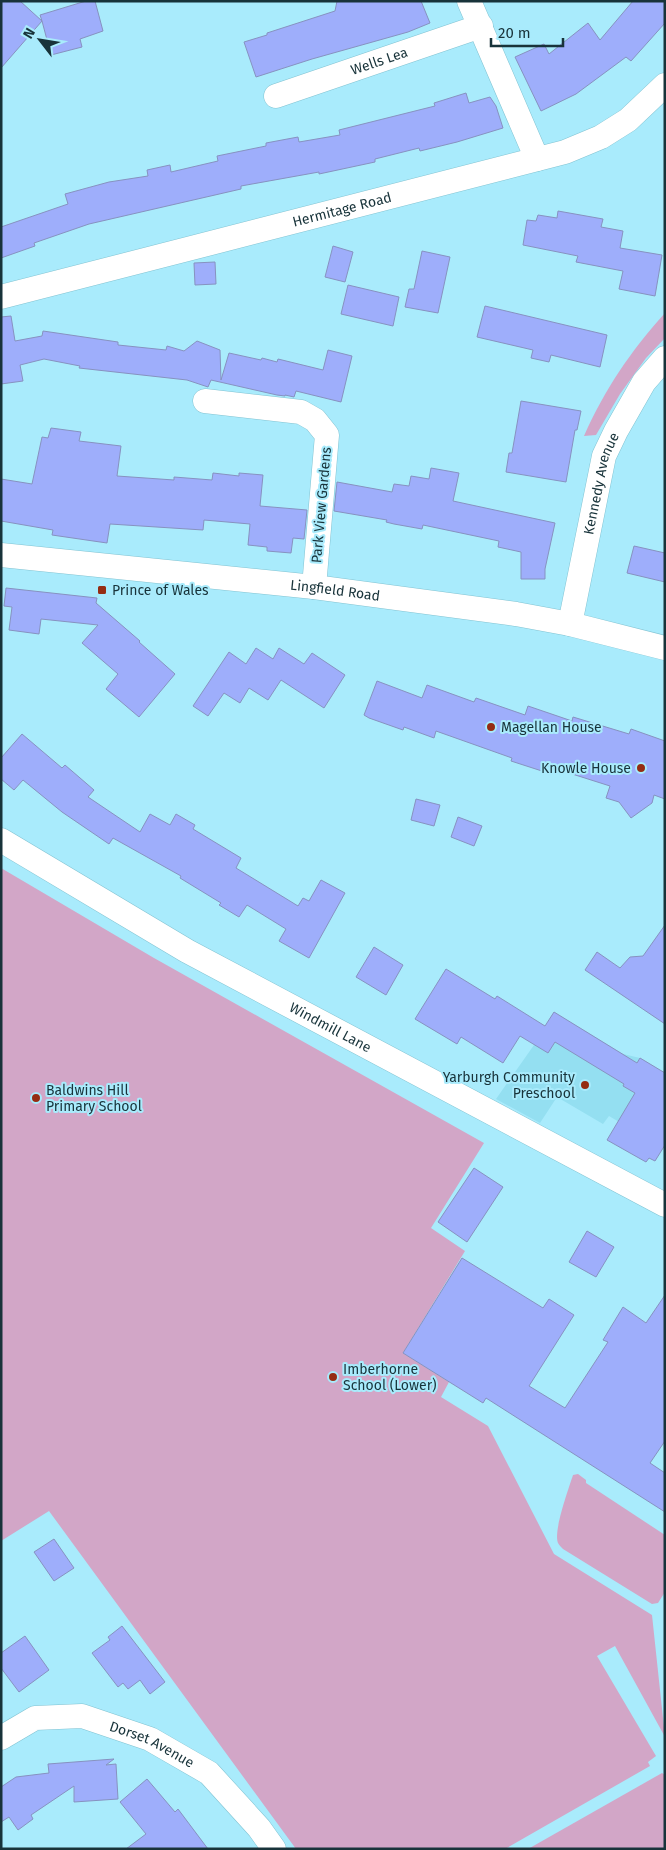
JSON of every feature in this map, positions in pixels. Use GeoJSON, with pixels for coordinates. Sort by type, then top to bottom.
{"type":"FeatureCollection","features":[{"type":"Feature","properties":{"kind":"street"},"geometry":{"type":"LineString","coordinates":[[469,1],[537,159]]}},
{"type":"Feature","properties":{"kind":"street","name":"Wells Lea"},"geometry":{"type":"LineString","coordinates":[[276,96],[481,26]]}},
{"type":"Feature","properties":{"kind":"street","name":"Hermitage Road"},"geometry":{"type":"LineString","coordinates":[[1,297],[565,152],[601,137],[628,120],[665,85]]}},
{"type":"Feature","properties":{"kind":"street","name":"Kennedy Avenue"},"geometry":{"type":"LineString","coordinates":[[570,624],[604,456],[644,382],[665,358]]}},
{"type":"Feature","properties":{"kind":"street","name":"Park View Gardens"},"geometry":{"type":"LineString","coordinates":[[205,401],[301,412],[315,420],[327,435],[314,587]]}},
{"type":"Feature","properties":{"kind":"street","name":"Lingfield Road"},"geometry":{"type":"LineString","coordinates":[[1,555],[314,587],[516,614],[570,624],[665,648]]}},
{"type":"Feature","properties":{"kind":"street","name":"Windmill Lane"},"geometry":{"type":"LineString","coordinates":[[1,840],[187,951],[665,1205]]}},
{"type":"Feature","properties":{"kind":"street","name":"Dorset Avenue"},"geometry":{"type":"LineString","coordinates":[[1,1738],[35,1718],[82,1716],[150,1738],[210,1774],[259,1828],[274,1849]]}},
{"type":"Feature","properties":{"kind":"shaded area"},"geometry":{"type":"Polygon","coordinates":[[[665,313],[665,338],[646,358],[620,394],[596,435],[584,436],[619,372],[665,313]]]}},
{"type":"Feature","properties":{"kind":"shaded area","name":"Imberhorne School (Lower)"},"geometry":{"type":"Polygon","coordinates":[[[1,868],[154,958],[484,1143],[431,1228],[465,1251],[403,1353],[449,1382],[441,1397],[488,1426],[554,1554],[652,1615],[665,1737],[615,1646],[597,1656],[656,1756],[648,1762],[650,1766],[505,1849],[296,1849],[49,1511],[1,1541],[1,868]]]}},
{"type":"Feature","properties":{"kind":"shaded area","name":"Yarburgh Community Preschool"},"geometry":{"type":"Polygon","coordinates":[[[554,1012],[623,1054],[640,1058],[665,1073],[665,1149],[609,1116],[603,1124],[557,1097],[540,1123],[496,1099],[534,1045],[554,1012]]]}},
{"type":"Feature","properties":{"kind":"shaded area"},"geometry":{"type":"Polygon","coordinates":[[[578,1474],[586,1480],[586,1483],[665,1535],[665,1592],[658,1603],[652,1604],[563,1549],[558,1544],[557,1537],[562,1509],[573,1475],[578,1474]]]}},
{"type":"Feature","properties":{"kind":"shaded area"},"geometry":{"type":"Polygon","coordinates":[[[662,1773],[665,1775],[665,1849],[528,1849],[662,1773]]]}},
{"type":"Feature","properties":{"kind":"building"},"geometry":{"type":"Polygon","coordinates":[[[1,1],[20,1],[42,21],[1,68],[1,1]]]}},
{"type":"Feature","properties":{"kind":"building"},"geometry":{"type":"Polygon","coordinates":[[[86,1],[95,1],[103,31],[80,39],[82,47],[51,55],[40,15],[86,1]]]}},
{"type":"Feature","properties":{"kind":"building"},"geometry":{"type":"Polygon","coordinates":[[[337,1],[421,1],[430,23],[408,32],[256,77],[244,42],[335,11],[337,1]]]}},
{"type":"Feature","properties":{"kind":"building"},"geometry":{"type":"Polygon","coordinates":[[[633,1],[665,1],[665,23],[631,61],[626,57],[576,94],[541,111],[515,57],[544,44],[549,54],[588,23],[600,40],[633,1]]]}},
{"type":"Feature","properties":{"kind":"building"},"geometry":{"type":"Polygon","coordinates":[[[466,93],[469,103],[490,97],[496,106],[503,128],[420,151],[419,148],[375,159],[375,162],[319,174],[319,172],[241,186],[241,189],[89,224],[34,243],[35,246],[1,258],[1,227],[68,204],[65,194],[109,182],[148,176],[147,170],[170,165],[171,172],[218,161],[217,156],[266,146],[266,143],[298,137],[299,142],[340,135],[339,130],[435,106],[434,103],[466,93]]]}},
{"type":"Feature","properties":{"kind":"building"},"geometry":{"type":"Polygon","coordinates":[[[558,211],[603,219],[601,227],[623,231],[620,248],[662,255],[655,296],[619,289],[623,271],[576,262],[578,256],[523,245],[527,220],[536,221],[538,215],[557,218],[558,211]]]}},
{"type":"Feature","properties":{"kind":"building"},"geometry":{"type":"Polygon","coordinates":[[[333,246],[353,252],[345,282],[325,277],[333,246]]]}},
{"type":"Feature","properties":{"kind":"building"},"geometry":{"type":"Polygon","coordinates":[[[422,251],[450,257],[438,313],[405,307],[409,289],[414,289],[422,251]]]}},
{"type":"Feature","properties":{"kind":"building"},"geometry":{"type":"Polygon","coordinates":[[[215,262],[216,284],[195,285],[194,263],[215,262]]]}},
{"type":"Feature","properties":{"kind":"building"},"geometry":{"type":"Polygon","coordinates":[[[348,285],[399,297],[393,326],[341,314],[348,285]]]}},
{"type":"Feature","properties":{"kind":"building"},"geometry":{"type":"Polygon","coordinates":[[[485,306],[607,335],[600,367],[551,355],[549,362],[531,358],[533,350],[477,337],[485,306]]]}},
{"type":"Feature","properties":{"kind":"building"},"geometry":{"type":"Polygon","coordinates":[[[11,316],[15,341],[42,336],[43,331],[118,342],[118,345],[166,350],[167,346],[184,351],[197,341],[220,350],[221,380],[229,353],[277,362],[278,359],[323,370],[328,350],[352,356],[341,402],[296,391],[294,397],[277,395],[211,380],[208,387],[187,380],[79,368],[80,366],[44,359],[20,365],[23,381],[1,384],[1,317],[11,316]]]}},
{"type":"Feature","properties":{"kind":"building"},"geometry":{"type":"Polygon","coordinates":[[[521,401],[581,411],[577,430],[575,430],[566,482],[506,472],[509,453],[512,453],[521,401]]]}},
{"type":"Feature","properties":{"kind":"building"},"geometry":{"type":"Polygon","coordinates":[[[51,428],[81,432],[79,441],[121,446],[117,476],[174,480],[174,477],[212,480],[213,473],[239,476],[239,473],[263,475],[260,506],[307,510],[304,539],[293,538],[291,553],[267,551],[267,547],[248,545],[250,524],[204,520],[203,530],[110,524],[107,543],[52,535],[53,530],[1,521],[1,479],[32,484],[42,437],[48,438],[51,428]]]}},
{"type":"Feature","properties":{"kind":"building"},"geometry":{"type":"Polygon","coordinates":[[[431,468],[459,473],[453,501],[555,523],[545,569],[545,579],[521,579],[521,552],[498,547],[499,541],[423,525],[422,529],[386,522],[387,520],[334,511],[337,482],[392,492],[394,484],[409,486],[411,476],[429,479],[431,468]]]}},
{"type":"Feature","properties":{"kind":"building"},"geometry":{"type":"Polygon","coordinates":[[[634,546],[665,553],[665,582],[627,573],[634,546]]]}},
{"type":"Feature","properties":{"kind":"building"},"geometry":{"type":"Polygon","coordinates":[[[6,588],[97,598],[96,603],[175,674],[139,717],[106,689],[118,674],[82,643],[98,625],[41,619],[39,634],[9,630],[12,607],[4,606],[6,588]]]}},
{"type":"Feature","properties":{"kind":"building"},"geometry":{"type":"Polygon","coordinates":[[[256,648],[273,659],[279,648],[304,664],[312,653],[345,675],[324,708],[281,680],[268,700],[249,688],[240,703],[224,693],[208,716],[193,706],[229,652],[246,664],[256,648]]]}},
{"type":"Feature","properties":{"kind":"building"},"geometry":{"type":"Polygon","coordinates":[[[377,681],[422,698],[427,685],[474,702],[476,698],[525,715],[528,706],[572,721],[573,717],[629,734],[631,729],[665,741],[665,799],[654,795],[652,803],[631,818],[619,802],[606,798],[610,786],[547,766],[545,772],[511,761],[512,758],[436,731],[434,738],[404,727],[403,730],[369,718],[364,715],[377,681]]]}},
{"type":"Feature","properties":{"kind":"building"},"geometry":{"type":"Polygon","coordinates":[[[22,734],[62,768],[65,765],[94,790],[88,797],[140,832],[150,814],[170,825],[176,814],[195,825],[193,829],[241,858],[236,868],[298,906],[303,898],[309,901],[321,880],[345,893],[309,958],[279,941],[286,929],[247,905],[239,917],[219,905],[221,903],[180,878],[181,876],[113,838],[109,844],[62,812],[23,780],[14,790],[1,779],[1,758],[22,734]]]}},
{"type":"Feature","properties":{"kind":"building"},"geometry":{"type":"Polygon","coordinates":[[[416,799],[440,805],[434,826],[411,820],[416,799]]]}},
{"type":"Feature","properties":{"kind":"building"},"geometry":{"type":"Polygon","coordinates":[[[458,817],[482,826],[474,846],[451,837],[458,817]]]}},
{"type":"Feature","properties":{"kind":"building"},"geometry":{"type":"Polygon","coordinates":[[[665,925],[665,1024],[585,970],[597,952],[620,968],[630,957],[643,956],[665,925]]]}},
{"type":"Feature","properties":{"kind":"building"},"geometry":{"type":"Polygon","coordinates":[[[374,947],[403,965],[386,995],[356,977],[374,947]]]}},
{"type":"Feature","properties":{"kind":"building"},"geometry":{"type":"Polygon","coordinates":[[[446,969],[495,999],[497,996],[545,1026],[554,1012],[637,1063],[640,1058],[665,1073],[665,1145],[655,1161],[649,1158],[646,1162],[607,1140],[635,1093],[623,1086],[624,1084],[555,1042],[548,1053],[520,1036],[503,1063],[461,1037],[457,1044],[415,1019],[446,969]]]}},
{"type":"Feature","properties":{"kind":"building"},"geometry":{"type":"Polygon","coordinates":[[[474,1168],[503,1187],[467,1242],[438,1222],[474,1168]]]}},
{"type":"Feature","properties":{"kind":"building"},"geometry":{"type":"Polygon","coordinates":[[[587,1231],[614,1247],[596,1277],[569,1262],[587,1231]]]}},
{"type":"Feature","properties":{"kind":"building"},"geometry":{"type":"Polygon","coordinates":[[[462,1258],[543,1308],[549,1299],[574,1315],[529,1386],[565,1408],[608,1342],[603,1340],[623,1307],[646,1323],[665,1295],[665,1441],[650,1463],[665,1473],[665,1512],[486,1398],[483,1403],[403,1353],[462,1258]]]}},
{"type":"Feature","properties":{"kind":"building"},"geometry":{"type":"Polygon","coordinates":[[[54,1539],[74,1568],[54,1581],[34,1552],[54,1539]]]}},
{"type":"Feature","properties":{"kind":"building"},"geometry":{"type":"Polygon","coordinates":[[[122,1626],[165,1682],[150,1694],[140,1680],[128,1689],[123,1683],[118,1687],[92,1653],[110,1640],[108,1637],[122,1626]]]}},
{"type":"Feature","properties":{"kind":"building"},"geometry":{"type":"Polygon","coordinates":[[[25,1636],[49,1670],[19,1692],[1,1668],[1,1653],[25,1636]]]}},
{"type":"Feature","properties":{"kind":"building"},"geometry":{"type":"Polygon","coordinates":[[[114,1759],[106,1765],[116,1764],[118,1799],[74,1802],[74,1786],[31,1815],[33,1819],[18,1830],[9,1817],[1,1822],[1,1787],[16,1777],[49,1773],[48,1764],[114,1759]]]}},
{"type":"Feature","properties":{"kind":"building"},"geometry":{"type":"Polygon","coordinates":[[[147,1779],[175,1812],[178,1809],[208,1849],[126,1849],[146,1834],[120,1802],[147,1779]]]}},
{"type":"Feature","properties":{"kind":"place","name":"Prince of Wales"},"geometry":{"type":"Point","coordinates":[102,590]}},
{"type":"Feature","properties":{"kind":"place","name":"Magellan House"},"geometry":{"type":"Point","coordinates":[491,727]}},
{"type":"Feature","properties":{"kind":"place","name":"Knowle House"},"geometry":{"type":"Point","coordinates":[641,768]}},
{"type":"Feature","properties":{"kind":"place","name":"Yarburgh Community Preschool"},"geometry":{"type":"Point","coordinates":[585,1085]}},
{"type":"Feature","properties":{"kind":"place","name":"Baldwins Hill Primary School"},"geometry":{"type":"Point","coordinates":[36,1098]}},
{"type":"Feature","properties":{"kind":"place","name":"Imberhorne School (Lower)"},"geometry":{"type":"Point","coordinates":[333,1377]}}]}
